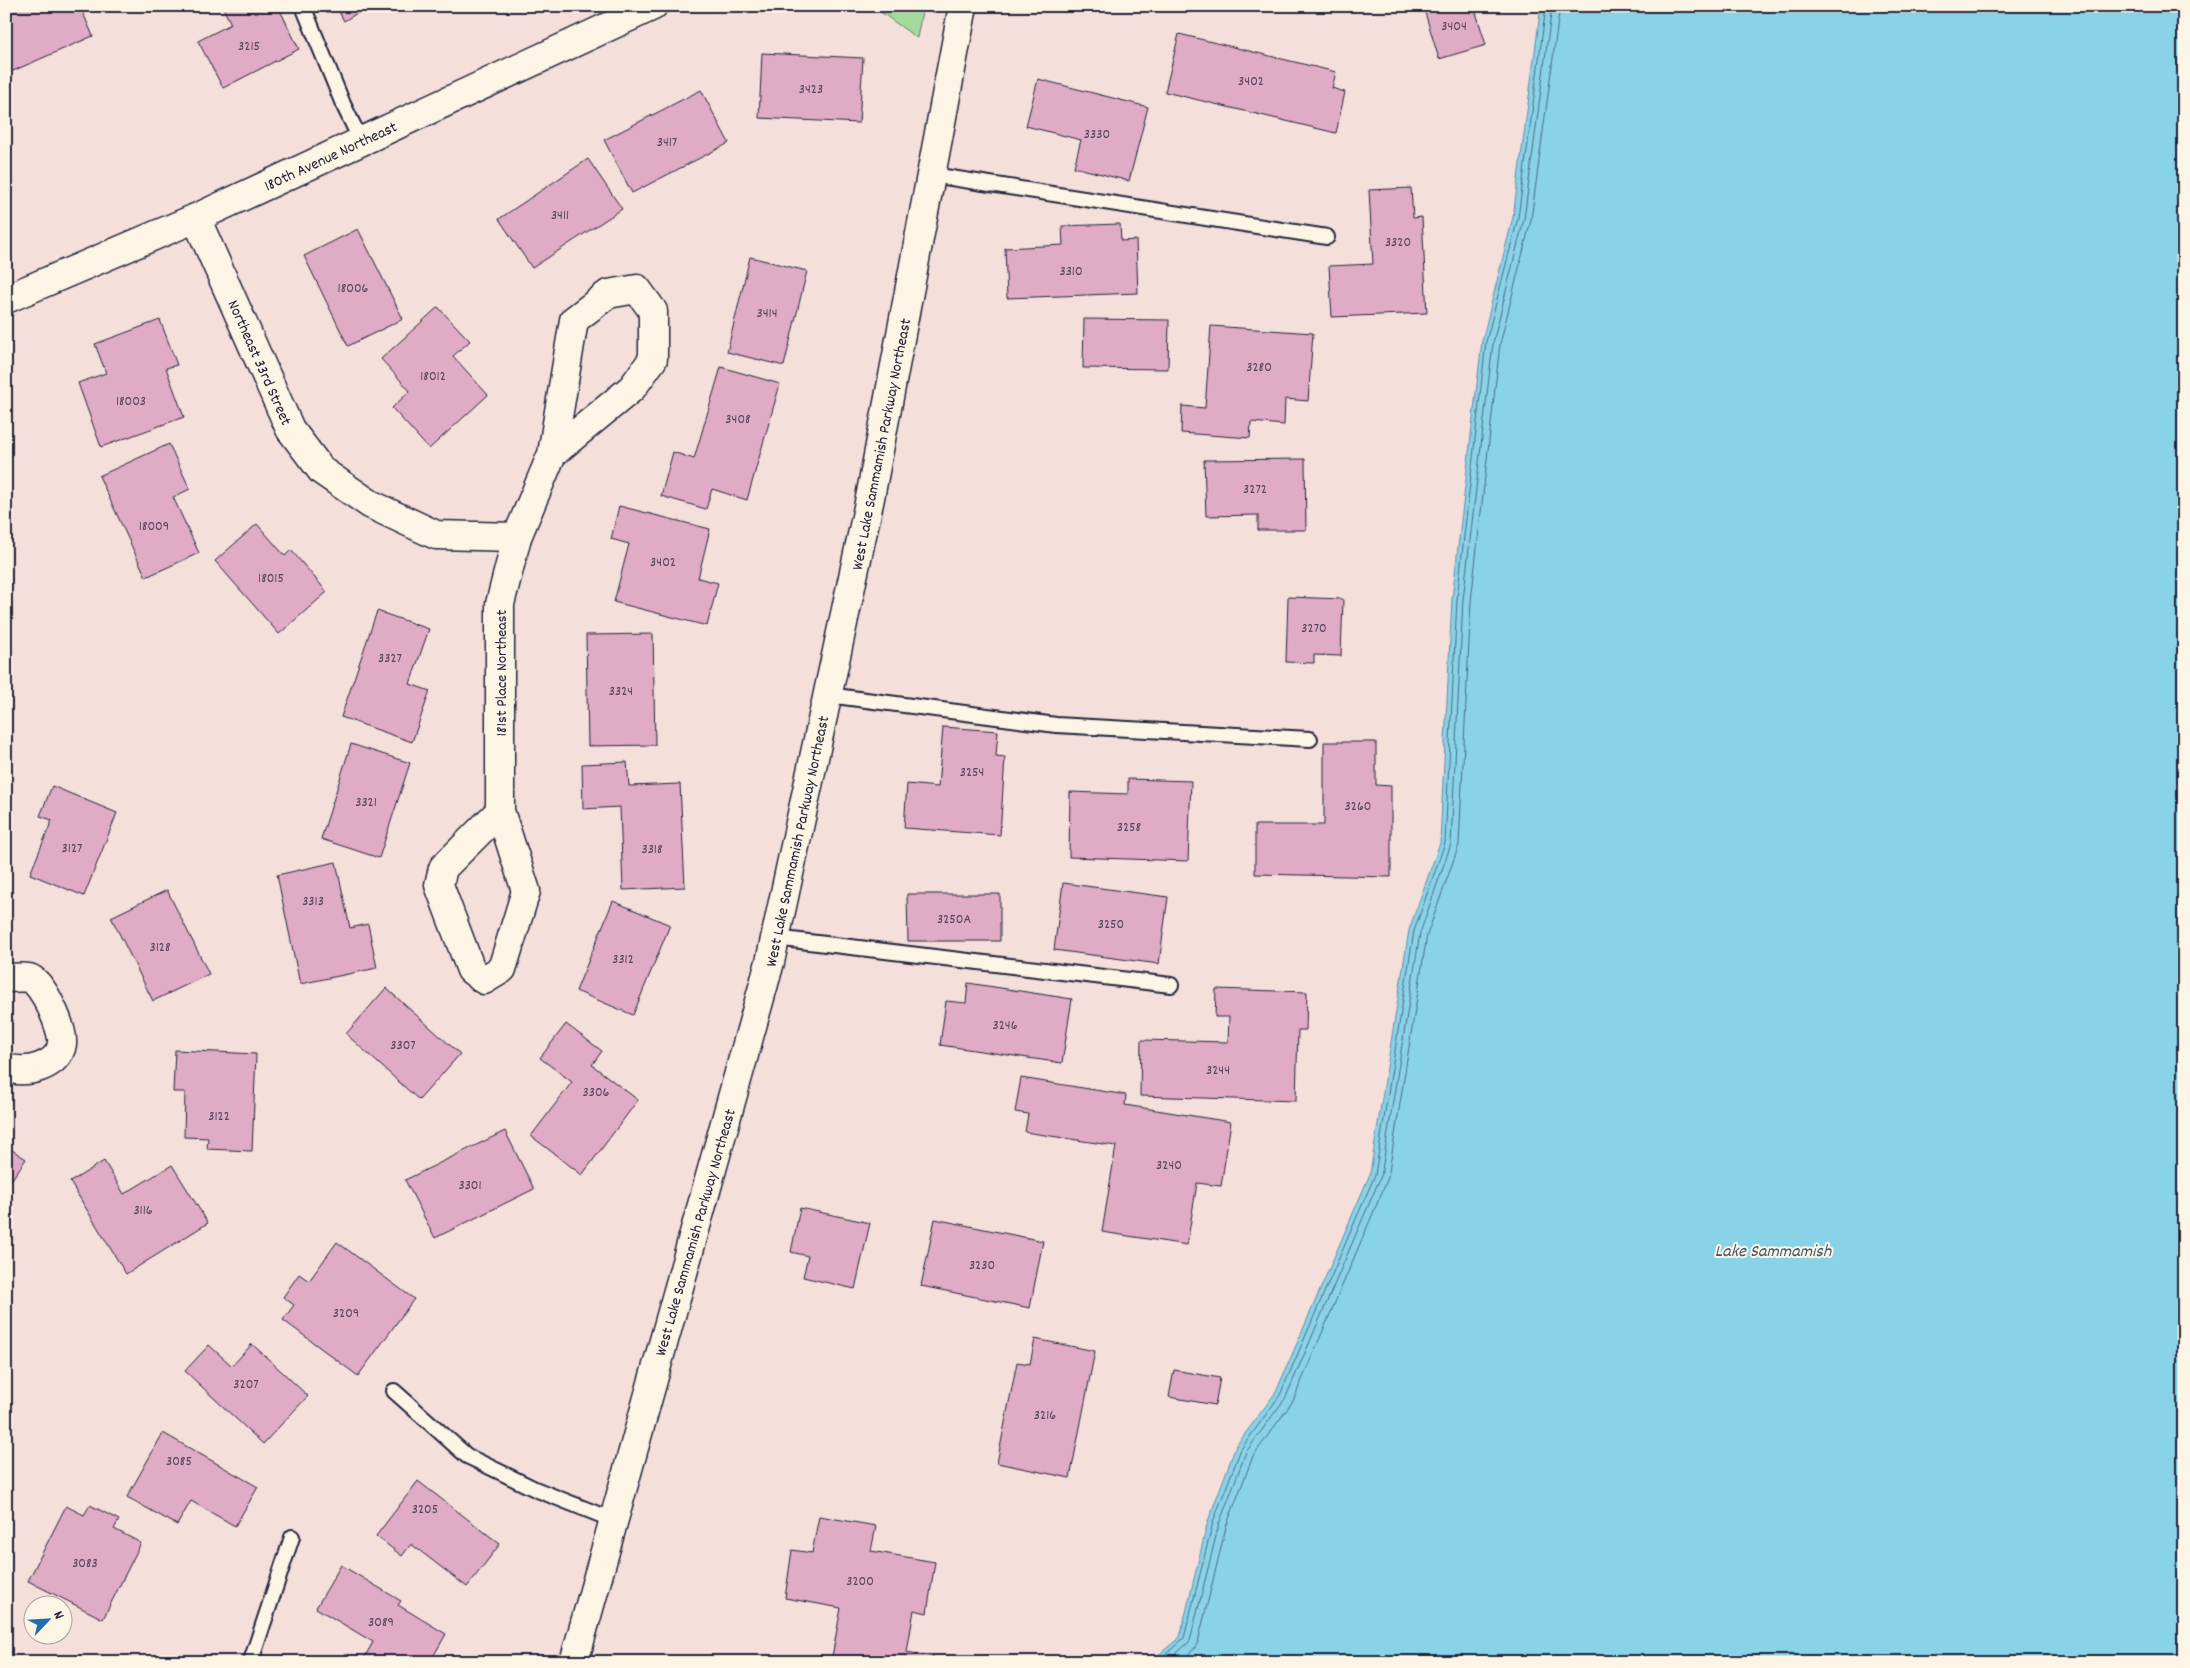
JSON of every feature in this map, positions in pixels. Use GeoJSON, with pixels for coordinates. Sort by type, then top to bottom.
{"type":"FeatureCollection","features":[{"type":"Feature","properties":{"kind":"street","name":"180th Avenue Northeast"},"geometry":{"type":"LineString","coordinates":[[6,299],[196,218],[653,6]]}},
{"type":"Feature","properties":{"kind":"street","name":"West Lake Sammamish Parkway Northeast"},"geometry":{"type":"LineString","coordinates":[[574,1662],[775,938],[870,498],[963,6]]}},
{"type":"Feature","properties":{"kind":"street","name":"Northeast 33rd Street"},"geometry":{"type":"LineString","coordinates":[[196,218],[290,429],[322,470],[370,504],[436,535],[517,537]]}},
{"type":"Feature","properties":{"kind":"street","name":"181st Place Northeast"},"geometry":{"type":"LineString","coordinates":[[500,811],[444,868],[439,885],[471,970],[484,980],[502,970],[526,890],[500,811],[500,604],[517,537],[552,454],[574,320],[608,294],[637,289],[653,312],[653,359],[632,388],[552,454]]}},
{"type":"Feature","properties":{"kind":"street"},"geometry":{"type":"LineString","coordinates":[[6,978],[29,978],[39,983],[63,1034],[62,1046],[51,1060],[35,1070],[12,1070],[6,1067]]}},
{"type":"Feature","properties":{"kind":"lane"},"geometry":{"type":"LineString","coordinates":[[303,6],[343,104],[361,140]]}},
{"type":"Feature","properties":{"kind":"lane"},"geometry":{"type":"LineString","coordinates":[[932,175],[1327,237]]}},
{"type":"Feature","properties":{"kind":"lane"},"geometry":{"type":"LineString","coordinates":[[828,695],[1056,725],[1310,739]]}},
{"type":"Feature","properties":{"kind":"lane"},"geometry":{"type":"LineString","coordinates":[[775,938],[1171,985]]}},
{"type":"Feature","properties":{"kind":"lane"},"geometry":{"type":"LineString","coordinates":[[394,1391],[467,1456],[535,1490],[613,1520]]}},
{"type":"Feature","properties":{"kind":"lane"},"geometry":{"type":"LineString","coordinates":[[253,1662],[252,1658],[292,1537]]}},
{"type":"Feature","properties":{"kind":"green space"},"geometry":{"type":"Polygon","coordinates":[[[872,6],[923,6],[917,38],[872,6]]]}},
{"type":"Feature","properties":{"kind":"water","name":"Lake Sammamish"},"geometry":{"type":"Polygon","coordinates":[[[1541,6],[2184,6],[2184,1662],[1150,1662],[1180,1637],[1208,1521],[1236,1446],[1276,1392],[1370,1174],[1409,930],[1440,843],[1452,599],[1482,341],[1513,217],[1541,6]]]}},
{"type":"Feature","properties":{"kind":"building"},"geometry":{"type":"Polygon","coordinates":[[[15,6],[80,6],[93,36],[6,74],[6,10],[15,6]]]}},
{"type":"Feature","properties":{"kind":"building"},"geometry":{"type":"Polygon","coordinates":[[[227,6],[278,6],[299,49],[223,88],[198,41],[231,24],[223,8],[227,6]]]}},
{"type":"Feature","properties":{"kind":"building"},"geometry":{"type":"Polygon","coordinates":[[[336,6],[369,6],[344,21],[336,6]]]}},
{"type":"Feature","properties":{"kind":"building"},"geometry":{"type":"Polygon","coordinates":[[[1423,6],[1474,6],[1486,45],[1439,59],[1423,6]]]}},
{"type":"Feature","properties":{"kind":"building"},"geometry":{"type":"Polygon","coordinates":[[[1179,34],[1336,72],[1332,88],[1345,92],[1336,133],[1165,92],[1179,34]]]}},
{"type":"Feature","properties":{"kind":"building"},"geometry":{"type":"Polygon","coordinates":[[[762,53],[863,58],[859,123],[759,118],[762,53]]]}},
{"type":"Feature","properties":{"kind":"building"},"geometry":{"type":"Polygon","coordinates":[[[1038,79],[1148,107],[1129,181],[1074,167],[1081,140],[1026,126],[1038,79]]]}},
{"type":"Feature","properties":{"kind":"building"},"geometry":{"type":"Polygon","coordinates":[[[701,90],[729,143],[632,193],[604,140],[701,90]]]}},
{"type":"Feature","properties":{"kind":"building"},"geometry":{"type":"Polygon","coordinates":[[[588,159],[622,209],[532,268],[499,219],[588,159]]]}},
{"type":"Feature","properties":{"kind":"building"},"geometry":{"type":"Polygon","coordinates":[[[1411,188],[1413,218],[1422,217],[1427,313],[1332,317],[1329,266],[1373,264],[1369,190],[1411,188]]]}},
{"type":"Feature","properties":{"kind":"building"},"geometry":{"type":"Polygon","coordinates":[[[1120,224],[1121,241],[1136,240],[1138,293],[1007,298],[1005,248],[1063,245],[1062,226],[1120,224]]]}},
{"type":"Feature","properties":{"kind":"building"},"geometry":{"type":"Polygon","coordinates":[[[358,229],[403,319],[348,346],[304,256],[358,229]]]}},
{"type":"Feature","properties":{"kind":"building"},"geometry":{"type":"Polygon","coordinates":[[[750,257],[807,271],[784,366],[727,352],[750,257]]]}},
{"type":"Feature","properties":{"kind":"building"},"geometry":{"type":"Polygon","coordinates":[[[438,307],[470,341],[453,356],[488,395],[429,449],[392,408],[410,391],[381,359],[438,307]]]}},
{"type":"Feature","properties":{"kind":"building"},"geometry":{"type":"Polygon","coordinates":[[[1084,319],[1169,320],[1168,369],[1083,368],[1084,319]]]}},
{"type":"Feature","properties":{"kind":"building"},"geometry":{"type":"Polygon","coordinates":[[[160,320],[177,365],[166,368],[184,417],[101,447],[78,383],[106,373],[95,344],[160,320]]]}},
{"type":"Feature","properties":{"kind":"building"},"geometry":{"type":"Polygon","coordinates":[[[1211,326],[1313,333],[1308,401],[1285,399],[1284,425],[1251,422],[1250,438],[1181,433],[1182,406],[1205,408],[1211,326]]]}},
{"type":"Feature","properties":{"kind":"building"},"geometry":{"type":"Polygon","coordinates":[[[721,367],[780,384],[747,500],[712,489],[706,509],[661,496],[673,452],[694,459],[721,367]]]}},
{"type":"Feature","properties":{"kind":"building"},"geometry":{"type":"Polygon","coordinates":[[[169,444],[190,489],[173,497],[199,553],[146,577],[99,476],[169,444]]]}},
{"type":"Feature","properties":{"kind":"building"},"geometry":{"type":"Polygon","coordinates":[[[1305,459],[1306,530],[1258,530],[1258,515],[1206,516],[1204,460],[1305,459]]]}},
{"type":"Feature","properties":{"kind":"building"},"geometry":{"type":"Polygon","coordinates":[[[619,506],[710,529],[698,578],[718,583],[707,626],[614,602],[629,544],[611,539],[619,506]]]}},
{"type":"Feature","properties":{"kind":"building"},"geometry":{"type":"Polygon","coordinates":[[[257,524],[285,556],[291,550],[327,592],[279,634],[215,561],[257,524]]]}},
{"type":"Feature","properties":{"kind":"building"},"geometry":{"type":"Polygon","coordinates":[[[1288,597],[1343,599],[1341,656],[1314,655],[1314,663],[1286,662],[1288,597]]]}},
{"type":"Feature","properties":{"kind":"building"},"geometry":{"type":"Polygon","coordinates":[[[377,611],[429,629],[410,684],[430,691],[412,742],[341,717],[377,611]]]}},
{"type":"Feature","properties":{"kind":"building"},"geometry":{"type":"Polygon","coordinates":[[[653,634],[655,745],[588,746],[586,635],[653,634]]]}},
{"type":"Feature","properties":{"kind":"building"},"geometry":{"type":"Polygon","coordinates":[[[943,727],[998,731],[996,756],[1005,757],[1000,835],[904,828],[907,784],[938,787],[943,727]]]}},
{"type":"Feature","properties":{"kind":"building"},"geometry":{"type":"Polygon","coordinates":[[[1324,742],[1376,742],[1376,785],[1391,786],[1391,877],[1255,874],[1255,825],[1324,825],[1324,742]]]}},
{"type":"Feature","properties":{"kind":"building"},"geometry":{"type":"Polygon","coordinates":[[[351,744],[410,763],[379,858],[321,839],[351,744]]]}},
{"type":"Feature","properties":{"kind":"building"},"geometry":{"type":"Polygon","coordinates":[[[627,762],[629,786],[680,784],[685,887],[623,890],[620,807],[583,809],[582,764],[627,762]]]}},
{"type":"Feature","properties":{"kind":"building"},"geometry":{"type":"Polygon","coordinates":[[[1128,779],[1191,781],[1188,861],[1069,857],[1070,792],[1128,794],[1128,779]]]}},
{"type":"Feature","properties":{"kind":"building"},"geometry":{"type":"Polygon","coordinates":[[[52,786],[117,813],[84,896],[30,874],[52,820],[40,816],[52,786]]]}},
{"type":"Feature","properties":{"kind":"building"},"geometry":{"type":"Polygon","coordinates":[[[336,862],[350,928],[368,924],[377,968],[300,984],[277,875],[336,862]]]}},
{"type":"Feature","properties":{"kind":"building"},"geometry":{"type":"Polygon","coordinates":[[[1063,883],[1168,897],[1159,964],[1054,950],[1063,883]]]}},
{"type":"Feature","properties":{"kind":"building"},"geometry":{"type":"Polygon","coordinates":[[[167,890],[209,974],[153,1001],[111,917],[167,890]]]}},
{"type":"Feature","properties":{"kind":"building"},"geometry":{"type":"Polygon","coordinates":[[[907,894],[1000,894],[1000,941],[908,941],[907,894]]]}},
{"type":"Feature","properties":{"kind":"building"},"geometry":{"type":"Polygon","coordinates":[[[613,901],[670,925],[633,1015],[576,991],[613,901]]]}},
{"type":"Feature","properties":{"kind":"building"},"geometry":{"type":"Polygon","coordinates":[[[968,983],[1072,999],[1062,1063],[940,1045],[946,1001],[966,1003],[968,983]]]}},
{"type":"Feature","properties":{"kind":"building"},"geometry":{"type":"Polygon","coordinates":[[[386,988],[460,1054],[419,1100],[346,1034],[386,988]]]}},
{"type":"Feature","properties":{"kind":"building"},"geometry":{"type":"Polygon","coordinates":[[[1216,989],[1307,992],[1306,1030],[1298,1030],[1296,1101],[1140,1096],[1141,1040],[1228,1042],[1229,1017],[1215,1017],[1216,989]]]}},
{"type":"Feature","properties":{"kind":"building"},"geometry":{"type":"Polygon","coordinates":[[[566,1024],[602,1051],[592,1065],[638,1100],[582,1175],[531,1136],[572,1082],[540,1058],[566,1024]]]}},
{"type":"Feature","properties":{"kind":"building"},"geometry":{"type":"Polygon","coordinates":[[[175,1050],[256,1054],[252,1151],[207,1149],[208,1138],[184,1137],[185,1092],[173,1092],[175,1050]]]}},
{"type":"Feature","properties":{"kind":"building"},"geometry":{"type":"Polygon","coordinates":[[[1021,1078],[1126,1095],[1125,1105],[1231,1122],[1221,1186],[1197,1183],[1187,1245],[1102,1232],[1116,1146],[1025,1132],[1028,1114],[1015,1112],[1021,1078]]]}},
{"type":"Feature","properties":{"kind":"building"},"geometry":{"type":"Polygon","coordinates":[[[505,1131],[534,1189],[435,1238],[405,1180],[505,1131]]]}},
{"type":"Feature","properties":{"kind":"building"},"geometry":{"type":"Polygon","coordinates":[[[6,1146],[26,1159],[6,1188],[6,1146]]]}},
{"type":"Feature","properties":{"kind":"building"},"geometry":{"type":"Polygon","coordinates":[[[104,1161],[124,1194],[172,1165],[208,1223],[126,1274],[70,1182],[104,1161]]]}},
{"type":"Feature","properties":{"kind":"building"},"geometry":{"type":"Polygon","coordinates":[[[800,1208],[870,1223],[855,1289],[803,1277],[808,1256],[791,1252],[800,1208]]]}},
{"type":"Feature","properties":{"kind":"building"},"geometry":{"type":"Polygon","coordinates":[[[935,1219],[1043,1241],[1030,1308],[921,1286],[935,1219]]]}},
{"type":"Feature","properties":{"kind":"building"},"geometry":{"type":"Polygon","coordinates":[[[337,1242],[414,1299],[358,1376],[283,1320],[294,1305],[283,1297],[299,1274],[309,1281],[337,1242]]]}},
{"type":"Feature","properties":{"kind":"building"},"geometry":{"type":"Polygon","coordinates":[[[1035,1339],[1095,1351],[1070,1478],[997,1463],[1017,1362],[1030,1364],[1035,1339]]]}},
{"type":"Feature","properties":{"kind":"building"},"geometry":{"type":"Polygon","coordinates":[[[252,1344],[308,1396],[263,1444],[185,1371],[209,1345],[232,1366],[252,1344]]]}},
{"type":"Feature","properties":{"kind":"building"},"geometry":{"type":"Polygon","coordinates":[[[1174,1370],[1220,1378],[1215,1405],[1169,1397],[1174,1370]]]}},
{"type":"Feature","properties":{"kind":"building"},"geometry":{"type":"Polygon","coordinates":[[[163,1433],[258,1487],[235,1526],[191,1501],[177,1525],[127,1497],[163,1433]]]}},
{"type":"Feature","properties":{"kind":"building"},"geometry":{"type":"Polygon","coordinates":[[[418,1481],[500,1544],[467,1587],[411,1544],[402,1556],[376,1536],[418,1481]]]}},
{"type":"Feature","properties":{"kind":"building"},"geometry":{"type":"Polygon","coordinates":[[[90,1505],[119,1520],[114,1529],[141,1543],[103,1619],[72,1603],[72,1596],[58,1596],[28,1581],[66,1506],[84,1515],[90,1505]]]}},
{"type":"Feature","properties":{"kind":"building"},"geometry":{"type":"Polygon","coordinates":[[[819,1516],[876,1526],[871,1551],[935,1562],[927,1613],[914,1610],[907,1652],[934,1657],[933,1662],[831,1662],[841,1608],[785,1598],[792,1550],[812,1553],[819,1516]]]}},
{"type":"Feature","properties":{"kind":"building"},"geometry":{"type":"Polygon","coordinates":[[[341,1565],[401,1601],[398,1605],[446,1634],[430,1662],[362,1662],[373,1642],[316,1608],[341,1565]]]}}]}
